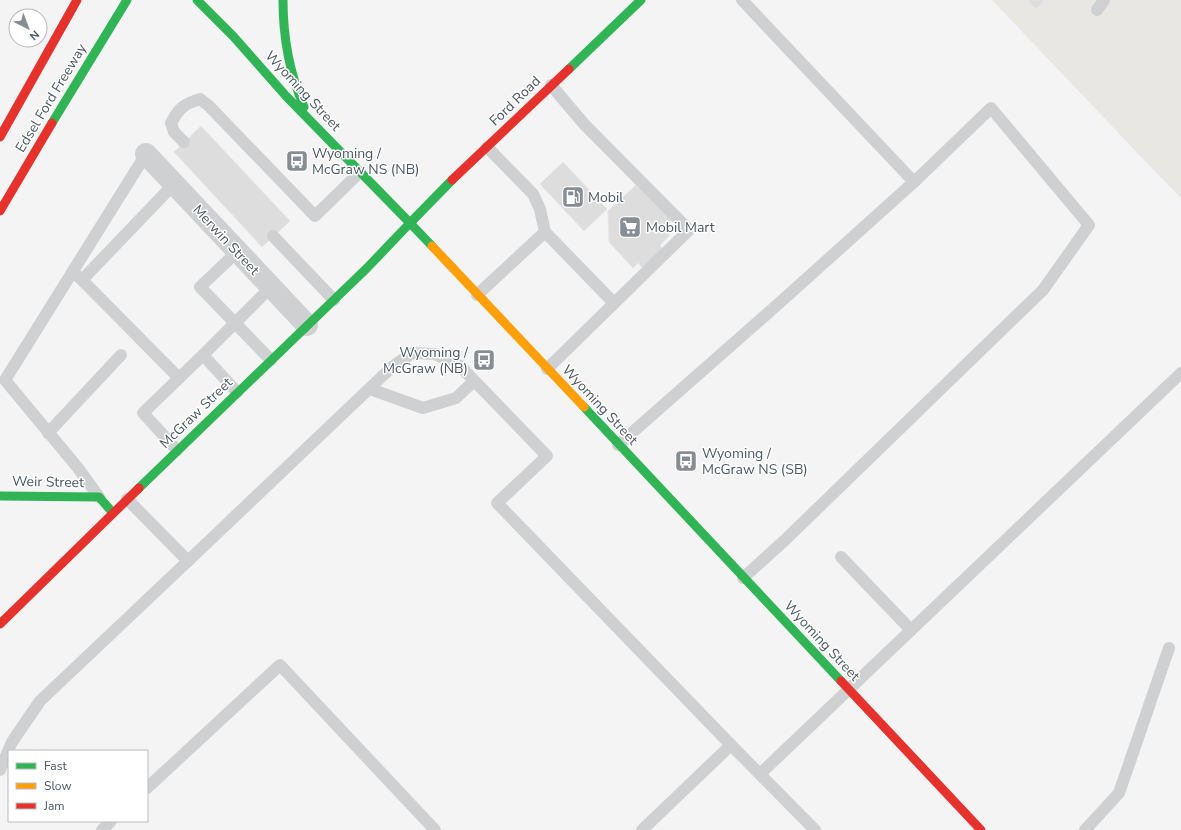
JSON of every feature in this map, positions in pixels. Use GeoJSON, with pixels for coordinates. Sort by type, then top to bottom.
{"type":"FeatureCollection","features":[{"type":"Feature","properties":{"kind":"main road","name":"Edsel Ford Freeway"},"geometry":{"type":"LineString","coordinates":[[0,137],[78,0]]}},
{"type":"Feature","properties":{"kind":"main road","name":"Edsel Ford Freeway"},"geometry":{"type":"LineString","coordinates":[[0,211],[40,142],[127,0]]}},
{"type":"Feature","properties":{"kind":"main road","name":"Wyoming Street"},"geometry":{"type":"LineString","coordinates":[[197,0],[233,36],[286,96],[410,223],[980,830]]}},
{"type":"Feature","properties":{"kind":"main road"},"geometry":{"type":"LineString","coordinates":[[282,0],[285,44],[290,68],[296,92],[310,119]]}},
{"type":"Feature","properties":{"kind":"main road","name":"Ford Road"},"geometry":{"type":"LineString","coordinates":[[410,223],[551,85],[641,0]]}},
{"type":"Feature","properties":{"kind":"main road","name":"McGraw Street"},"geometry":{"type":"LineString","coordinates":[[0,624],[177,450],[367,268],[410,223]]}},
{"type":"Feature","properties":{"kind":"main road","name":"Weir Street"},"geometry":{"type":"LineString","coordinates":[[0,496],[99,497],[113,513]]}},
{"type":"Feature","properties":{"kind":"street","name":"Merwin Street"},"geometry":{"type":"LineString","coordinates":[[146,154],[307,326]]}},
{"type":"Feature","properties":{"kind":"lane"},"geometry":{"type":"LineString","coordinates":[[742,0],[914,182]]}},
{"type":"Feature","properties":{"kind":"lane"},"geometry":{"type":"LineString","coordinates":[[1097,10],[1104,0]]}},
{"type":"Feature","properties":{"kind":"lane"},"geometry":{"type":"LineString","coordinates":[[547,369],[689,230],[584,124],[551,85]]}},
{"type":"Feature","properties":{"kind":"lane"},"geometry":{"type":"LineString","coordinates":[[184,142],[174,132],[171,122],[178,111],[189,103],[200,99],[209,106],[315,216],[360,172]]}},
{"type":"Feature","properties":{"kind":"lane"},"geometry":{"type":"LineString","coordinates":[[618,445],[914,182],[991,108],[1089,225],[1043,290],[743,578]]}},
{"type":"Feature","properties":{"kind":"lane"},"geometry":{"type":"LineString","coordinates":[[487,147],[533,194],[540,209],[545,232],[614,303]]}},
{"type":"Feature","properties":{"kind":"lane"},"geometry":{"type":"LineString","coordinates":[[99,497],[78,468],[5,380],[146,154]]}},
{"type":"Feature","properties":{"kind":"lane"},"geometry":{"type":"LineString","coordinates":[[82,280],[174,184]]}},
{"type":"Feature","properties":{"kind":"lane"},"geometry":{"type":"LineString","coordinates":[[477,295],[545,232]]}},
{"type":"Feature","properties":{"kind":"lane"},"geometry":{"type":"LineString","coordinates":[[273,236],[334,300]]}},
{"type":"Feature","properties":{"kind":"lane"},"geometry":{"type":"LineString","coordinates":[[237,252],[200,287],[272,360]]}},
{"type":"Feature","properties":{"kind":"lane"},"geometry":{"type":"LineString","coordinates":[[73,272],[179,378]]}},
{"type":"Feature","properties":{"kind":"lane"},"geometry":{"type":"LineString","coordinates":[[177,450],[143,413],[271,288]]}},
{"type":"Feature","properties":{"kind":"lane"},"geometry":{"type":"LineString","coordinates":[[9,750],[12,742],[40,701],[392,367],[412,353],[435,354],[460,366],[547,456],[497,503],[815,830]]}},
{"type":"Feature","properties":{"kind":"lane"},"geometry":{"type":"LineString","coordinates":[[48,433],[121,355]]}},
{"type":"Feature","properties":{"kind":"lane"},"geometry":{"type":"LineString","coordinates":[[203,355],[237,392]]}},
{"type":"Feature","properties":{"kind":"lane"},"geometry":{"type":"LineString","coordinates":[[760,774],[1181,373]]}},
{"type":"Feature","properties":{"kind":"lane"},"geometry":{"type":"LineString","coordinates":[[370,389],[424,408],[456,398],[474,381]]}},
{"type":"Feature","properties":{"kind":"lane"},"geometry":{"type":"LineString","coordinates":[[128,499],[188,561]]}},
{"type":"Feature","properties":{"kind":"lane"},"geometry":{"type":"LineString","coordinates":[[842,557],[911,630]]}},
{"type":"Feature","properties":{"kind":"lane"},"geometry":{"type":"LineString","coordinates":[[1085,830],[1119,793],[1169,648]]}},
{"type":"Feature","properties":{"kind":"lane"},"geometry":{"type":"LineString","coordinates":[[148,787],[280,666],[435,830]]}},
{"type":"Feature","properties":{"kind":"lane"},"geometry":{"type":"LineString","coordinates":[[642,830],[732,745]]}},
{"type":"Feature","properties":{"kind":"lane"},"geometry":{"type":"LineString","coordinates":[[0,770],[8,751]]}},
{"type":"Feature","properties":{"kind":"lane"},"geometry":{"type":"LineString","coordinates":[[102,830],[110,822]]}},
{"type":"Feature","properties":{"kind":"shaded area"},"geometry":{"type":"Polygon","coordinates":[[[992,0],[1181,0],[1181,198],[1145,161],[992,0]]]}},
{"type":"Feature","properties":{"kind":"building"},"geometry":{"type":"Polygon","coordinates":[[[1027,0],[1045,0],[1036,9],[1027,0]]]}},
{"type":"Feature","properties":{"kind":"building"},"geometry":{"type":"Polygon","coordinates":[[[201,126],[290,221],[262,247],[174,152],[201,126]]]}},
{"type":"Feature","properties":{"kind":"building"},"geometry":{"type":"Polygon","coordinates":[[[563,162],[607,209],[584,231],[540,184],[563,162]]]}},
{"type":"Feature","properties":{"kind":"building"},"geometry":{"type":"Polygon","coordinates":[[[636,185],[638,188],[640,186],[671,218],[669,236],[660,245],[664,250],[644,270],[638,263],[633,268],[609,242],[608,211],[636,185]]]}},
{"type":"Feature","properties":{"kind":"traffic: fast"},"geometry":{"type":"LineString","coordinates":[[52,123],[127,0]]}},
{"type":"Feature","properties":{"kind":"traffic: fast"},"geometry":{"type":"LineString","coordinates":[[197,0],[233,36],[286,96],[410,223],[452,180]]}},
{"type":"Feature","properties":{"kind":"traffic: fast"},"geometry":{"type":"LineString","coordinates":[[283,0],[284,28],[288,55],[294,81],[304,107]]}},
{"type":"Feature","properties":{"kind":"traffic: fast"},"geometry":{"type":"LineString","coordinates":[[569,69],[641,0]]}},
{"type":"Feature","properties":{"kind":"traffic: fast"},"geometry":{"type":"LineString","coordinates":[[139,488],[367,268],[410,223],[432,246]]}},
{"type":"Feature","properties":{"kind":"traffic: fast"},"geometry":{"type":"LineString","coordinates":[[584,407],[841,681]]}},
{"type":"Feature","properties":{"kind":"traffic: fast"},"geometry":{"type":"LineString","coordinates":[[0,496],[99,497],[113,513]]}},
{"type":"Feature","properties":{"kind":"traffic: slow"},"geometry":{"type":"LineString","coordinates":[[432,246],[584,407]]}},
{"type":"Feature","properties":{"kind":"traffic: jam"},"geometry":{"type":"LineString","coordinates":[[0,137],[77,0]]}},
{"type":"Feature","properties":{"kind":"traffic: jam"},"geometry":{"type":"LineString","coordinates":[[452,180],[569,69]]}},
{"type":"Feature","properties":{"kind":"traffic: jam"},"geometry":{"type":"LineString","coordinates":[[0,211],[52,123]]}},
{"type":"Feature","properties":{"kind":"traffic: jam"},"geometry":{"type":"LineString","coordinates":[[0,624],[139,488]]}},
{"type":"Feature","properties":{"kind":"traffic: jam"},"geometry":{"type":"LineString","coordinates":[[841,681],[981,830]]}},
{"type":"Feature","properties":{"kind":"place","name":"Wyoming / McGraw NS (NB)"},"geometry":{"type":"Point","coordinates":[297,161]}},
{"type":"Feature","properties":{"kind":"place","name":"Mobil"},"geometry":{"type":"Point","coordinates":[573,197]}},
{"type":"Feature","properties":{"kind":"place","name":"Mobil Mart"},"geometry":{"type":"Point","coordinates":[630,227]}},
{"type":"Feature","properties":{"kind":"place","name":"Wyoming / McGraw (NB)"},"geometry":{"type":"Point","coordinates":[484,360]}},
{"type":"Feature","properties":{"kind":"place","name":"Wyoming / McGraw NS (SB)"},"geometry":{"type":"Point","coordinates":[686,461]}}]}
